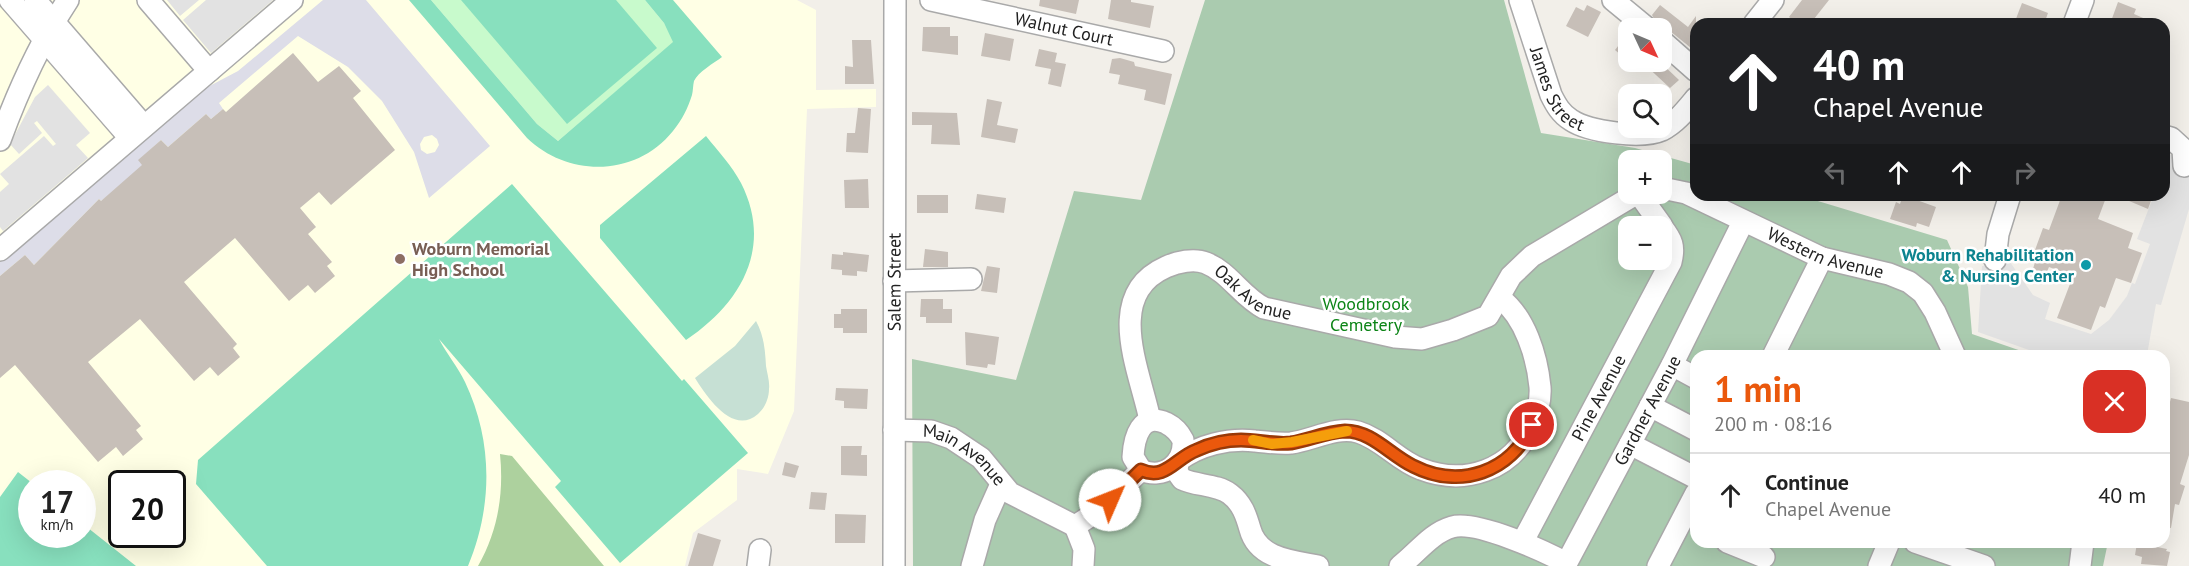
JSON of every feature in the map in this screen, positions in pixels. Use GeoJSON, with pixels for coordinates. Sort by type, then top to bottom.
{"type":"FeatureCollection","features":[{"type":"Feature","properties":{"kind":"street"},"geometry":{"type":"LineString","coordinates":[[10,0],[49,30],[137,132]]}},
{"type":"Feature","properties":{"kind":"street"},"geometry":{"type":"LineString","coordinates":[[35,0],[49,30]]}},
{"type":"Feature","properties":{"kind":"street"},"geometry":{"type":"LineString","coordinates":[[0,140],[49,30],[68,0]]}},
{"type":"Feature","properties":{"kind":"street"},"geometry":{"type":"LineString","coordinates":[[148,0],[209,71]]}},
{"type":"Feature","properties":{"kind":"street"},"geometry":{"type":"LineString","coordinates":[[0,250],[292,0]]}},
{"type":"Feature","properties":{"kind":"street","name":"Salem Street"},"geometry":{"type":"LineString","coordinates":[[894,566],[895,0]]}},
{"type":"Feature","properties":{"kind":"street","name":"Walnut Court"},"geometry":{"type":"LineString","coordinates":[[931,0],[1163,51]]}},
{"type":"Feature","properties":{"kind":"street","name":"James Street"},"geometry":{"type":"LineString","coordinates":[[1520,0],[1547,86],[1555,103],[1566,116],[1580,125],[1626,134],[1647,134],[1665,128],[1690,104]]}},
{"type":"Feature","properties":{"kind":"street"},"geometry":{"type":"LineString","coordinates":[[1613,0],[1635,18]]}},
{"type":"Feature","properties":{"kind":"street"},"geometry":{"type":"LineString","coordinates":[[1759,18],[1773,0]]}},
{"type":"Feature","properties":{"kind":"street"},"geometry":{"type":"LineString","coordinates":[[2076,18],[2083,0]]}},
{"type":"Feature","properties":{"kind":"street"},"geometry":{"type":"LineString","coordinates":[[1672,50],[1690,66]]}},
{"type":"Feature","properties":{"kind":"street"},"geometry":{"type":"LineString","coordinates":[[2170,138],[2183,149],[2184,165]]}},
{"type":"Feature","properties":{"kind":"street","name":"Western Avenue"},"geometry":{"type":"LineString","coordinates":[[1672,190],[1690,195]]}},
{"type":"Feature","properties":{"kind":"street","name":"Western Avenue"},"geometry":{"type":"LineString","coordinates":[[1702,201],[1822,258],[1889,274],[1916,286],[1935,312],[1952,350]]}},
{"type":"Feature","properties":{"kind":"street"},"geometry":{"type":"LineString","coordinates":[[1995,260],[1998,234],[2008,201]]}},
{"type":"Feature","properties":{"kind":"street"},"geometry":{"type":"LineString","coordinates":[[1318,566],[1273,556],[1262,549],[1250,531],[1246,514],[1235,498],[1225,491],[1182,479],[1178,472],[1178,461],[1183,446],[1180,434],[1166,423],[1157,419],[1150,420],[1138,431],[1134,442],[1134,462],[1141,470],[1154,474],[1164,473],[1178,461],[1196,450],[1223,442],[1240,440],[1280,444],[1346,431],[1365,435],[1423,470],[1461,475],[1499,466],[1526,439],[1536,417],[1540,390],[1538,375],[1521,320],[1511,306],[1500,298],[1511,276],[1532,256],[1621,204]]}},
{"type":"Feature","properties":{"kind":"street","name":"Gardner Avenue"},"geometry":{"type":"LineString","coordinates":[[1565,565],[1672,365],[1743,222]]}},
{"type":"Feature","properties":{"kind":"street","name":"Pine Avenue"},"geometry":{"type":"LineString","coordinates":[[1672,240],[1675,249],[1672,259]]}},
{"type":"Feature","properties":{"kind":"street"},"geometry":{"type":"LineString","coordinates":[[1776,350],[1822,258]]}},
{"type":"Feature","properties":{"kind":"street","name":"Oak Avenue"},"geometry":{"type":"LineString","coordinates":[[1150,420],[1129,327],[1133,298],[1138,288],[1154,274],[1172,265],[1194,260],[1206,262],[1249,299],[1264,308],[1395,337],[1422,339],[1477,322],[1488,316],[1500,298]]}},
{"type":"Feature","properties":{"kind":"street","name":"Pine Avenue"},"geometry":{"type":"LineString","coordinates":[[1523,541],[1667,270]]}},
{"type":"Feature","properties":{"kind":"street"},"geometry":{"type":"LineString","coordinates":[[894,281],[971,279]]}},
{"type":"Feature","properties":{"kind":"street"},"geometry":{"type":"LineString","coordinates":[[1672,365],[1690,375]]}},
{"type":"Feature","properties":{"kind":"street"},"geometry":{"type":"LineString","coordinates":[[1650,406],[1690,427]]}},
{"type":"Feature","properties":{"kind":"street","name":"Main Avenue"},"geometry":{"type":"LineString","coordinates":[[894,430],[931,431],[951,438],[981,458],[1001,484],[1021,500],[1075,526]]}},
{"type":"Feature","properties":{"kind":"street"},"geometry":{"type":"LineString","coordinates":[[1630,444],[1690,475]]}},
{"type":"Feature","properties":{"kind":"street"},"geometry":{"type":"LineString","coordinates":[[1083,566],[1084,549],[1075,526],[1100,510],[1141,470]]}},
{"type":"Feature","properties":{"kind":"street"},"geometry":{"type":"LineString","coordinates":[[972,566],[980,546],[985,520],[1001,484]]}},
{"type":"Feature","properties":{"kind":"street"},"geometry":{"type":"LineString","coordinates":[[1658,566],[1689,526]]}},
{"type":"Feature","properties":{"kind":"street"},"geometry":{"type":"LineString","coordinates":[[1400,566],[1426,543],[1453,527],[1473,528],[1523,541],[1565,565]]}},
{"type":"Feature","properties":{"kind":"street"},"geometry":{"type":"LineString","coordinates":[[980,546],[987,566]]}},
{"type":"Feature","properties":{"kind":"street"},"geometry":{"type":"LineString","coordinates":[[1745,548],[1766,555]]}},
{"type":"Feature","properties":{"kind":"street"},"geometry":{"type":"LineString","coordinates":[[1879,566],[1886,548]]}},
{"type":"Feature","properties":{"kind":"street"},"geometry":{"type":"LineString","coordinates":[[1932,548],[1984,566]]}},
{"type":"Feature","properties":{"kind":"street"},"geometry":{"type":"LineString","coordinates":[[2080,566],[2083,548]]}},
{"type":"Feature","properties":{"kind":"shaded area","name":"Woburn Memorial High School"},"geometry":{"type":"Polygon","coordinates":[[[0,0],[797,0],[816,10],[816,90],[876,89],[876,107],[807,109],[794,411],[768,474],[737,469],[737,500],[693,533],[685,566],[0,566],[0,0]]]}},
{"type":"Feature","properties":{"kind":"shaded area"},"geometry":{"type":"Polygon","coordinates":[[[167,0],[199,0],[180,16],[167,0]]]}},
{"type":"Feature","properties":{"kind":"shaded area"},"geometry":{"type":"Polygon","coordinates":[[[206,0],[273,0],[211,53],[183,20],[206,0]]]}},
{"type":"Feature","properties":{"kind":"shaded area"},"geometry":{"type":"Polygon","coordinates":[[[323,0],[366,0],[490,146],[429,198],[414,152],[382,101],[348,67],[298,36],[219,103],[223,109],[211,119],[206,114],[168,147],[161,140],[139,160],[145,168],[101,201],[99,199],[34,265],[25,255],[0,276],[0,262],[202,90],[238,71],[323,0]],[[432,135],[424,137],[420,144],[421,150],[427,154],[435,152],[439,145],[437,139],[432,135]]]}},
{"type":"Feature","properties":{"kind":"shaded area"},"geometry":{"type":"Polygon","coordinates":[[[48,85],[90,133],[76,145],[88,158],[3,231],[0,227],[0,192],[9,184],[0,174],[44,136],[53,146],[56,144],[37,121],[34,123],[42,133],[19,154],[10,144],[35,97],[48,85]]]}},
{"type":"Feature","properties":{"kind":"shaded area"},"geometry":{"type":"Polygon","coordinates":[[[2170,154],[2189,161],[2189,209],[2161,305],[2156,304],[2148,350],[2029,350],[1978,332],[1982,266],[2010,262],[2033,295],[2050,303],[2045,319],[2091,334],[2109,320],[2127,296],[2132,283],[2135,284],[2150,244],[2137,239],[2152,201],[2170,201],[2170,154]]]}},
{"type":"Feature","properties":{"kind":"shaded area"},"geometry":{"type":"Polygon","coordinates":[[[756,321],[764,343],[769,383],[768,396],[765,406],[758,414],[749,420],[739,420],[730,417],[714,404],[695,378],[735,346],[756,321]]]}},
{"type":"Feature","properties":{"kind":"green space"},"geometry":{"type":"Polygon","coordinates":[[[409,0],[431,0],[537,124],[558,141],[673,42],[664,23],[645,0],[673,0],[722,57],[696,78],[682,118],[658,146],[622,164],[602,167],[582,165],[562,160],[544,151],[527,138],[409,0]]]}},
{"type":"Feature","properties":{"kind":"green space"},"geometry":{"type":"Polygon","coordinates":[[[431,0],[645,0],[664,23],[674,42],[558,141],[537,124],[431,0]]]}},
{"type":"Feature","properties":{"kind":"green space"},"geometry":{"type":"Polygon","coordinates":[[[461,0],[616,0],[657,48],[567,124],[461,0]]]}},
{"type":"Feature","properties":{"kind":"green space","name":"Woodbrook Cemetery"},"geometry":{"type":"Polygon","coordinates":[[[1205,0],[1504,0],[1541,133],[1642,150],[1618,150],[1618,204],[1672,204],[1672,158],[1690,163],[1690,201],[1818,201],[1947,240],[1968,287],[1972,334],[2018,350],[1690,350],[1690,548],[2107,548],[2103,566],[913,566],[912,359],[1016,380],[1074,191],[1141,200],[1205,0]]]}},
{"type":"Feature","properties":{"kind":"green space"},"geometry":{"type":"Polygon","coordinates":[[[706,136],[741,183],[750,207],[754,230],[752,252],[746,272],[736,292],[705,326],[686,340],[600,238],[600,225],[706,136]]]}},
{"type":"Feature","properties":{"kind":"green space"},"geometry":{"type":"Polygon","coordinates":[[[512,184],[682,381],[684,379],[748,453],[620,563],[555,487],[561,481],[439,339],[465,382],[481,427],[485,450],[486,474],[482,520],[468,566],[267,566],[196,484],[198,460],[512,184]]]}},
{"type":"Feature","properties":{"kind":"green space"},"geometry":{"type":"Polygon","coordinates":[[[500,454],[512,456],[604,566],[478,566],[485,553],[498,511],[501,483],[500,454]]]}},
{"type":"Feature","properties":{"kind":"green space"},"geometry":{"type":"Polygon","coordinates":[[[18,472],[18,548],[96,548],[96,534],[108,544],[108,548],[113,548],[136,566],[0,566],[0,497],[18,472]]]}},
{"type":"Feature","properties":{"kind":"building"},"geometry":{"type":"Polygon","coordinates":[[[1040,0],[1079,0],[1076,14],[1039,6],[1040,0]]]}},
{"type":"Feature","properties":{"kind":"building"},"geometry":{"type":"Polygon","coordinates":[[[1111,0],[1131,0],[1131,2],[1154,6],[1150,28],[1108,19],[1111,0]]]}},
{"type":"Feature","properties":{"kind":"building"},"geometry":{"type":"Polygon","coordinates":[[[1802,0],[1829,0],[1815,18],[1789,17],[1802,0]]]}},
{"type":"Feature","properties":{"kind":"building"},"geometry":{"type":"Polygon","coordinates":[[[2118,2],[2136,9],[2134,14],[2143,18],[2112,18],[2118,2]]]}},
{"type":"Feature","properties":{"kind":"building"},"geometry":{"type":"Polygon","coordinates":[[[2022,3],[2048,13],[2046,18],[2016,18],[2022,3]]]}},
{"type":"Feature","properties":{"kind":"building"},"geometry":{"type":"Polygon","coordinates":[[[1587,5],[1601,12],[1588,37],[1566,26],[1576,7],[1584,11],[1587,5]]]}},
{"type":"Feature","properties":{"kind":"building"},"geometry":{"type":"Polygon","coordinates":[[[1660,5],[1688,27],[1690,24],[1690,47],[1672,33],[1672,18],[1654,18],[1652,15],[1660,5]]]}},
{"type":"Feature","properties":{"kind":"building"},"geometry":{"type":"Polygon","coordinates":[[[923,27],[950,27],[950,36],[958,36],[958,55],[922,51],[923,27]]]}},
{"type":"Feature","properties":{"kind":"building"},"geometry":{"type":"Polygon","coordinates":[[[985,33],[1014,39],[1010,61],[981,56],[985,33]]]}},
{"type":"Feature","properties":{"kind":"building"},"geometry":{"type":"Polygon","coordinates":[[[852,40],[871,40],[874,84],[845,84],[845,66],[853,67],[852,40]]]}},
{"type":"Feature","properties":{"kind":"building"},"geometry":{"type":"Polygon","coordinates":[[[1039,49],[1057,53],[1055,62],[1066,64],[1061,87],[1048,84],[1051,69],[1035,66],[1039,49]]]}},
{"type":"Feature","properties":{"kind":"building"},"geometry":{"type":"Polygon","coordinates":[[[293,53],[318,82],[339,66],[361,91],[353,98],[395,150],[331,205],[319,192],[300,208],[316,227],[308,234],[332,262],[327,266],[335,276],[315,293],[308,285],[289,301],[235,238],[184,282],[237,344],[233,348],[240,357],[218,376],[210,367],[194,381],[140,319],[88,362],[141,426],[136,430],[143,439],[123,456],[116,447],[98,462],[15,365],[0,378],[0,276],[25,255],[34,265],[99,199],[101,201],[142,165],[138,160],[161,140],[168,147],[206,114],[211,119],[223,109],[226,112],[293,53]]]}},
{"type":"Feature","properties":{"kind":"building"},"geometry":{"type":"Polygon","coordinates":[[[1120,58],[1134,62],[1135,66],[1172,74],[1165,105],[1144,100],[1146,90],[1118,84],[1120,75],[1109,73],[1112,59],[1120,58]]]}},
{"type":"Feature","properties":{"kind":"building"},"geometry":{"type":"Polygon","coordinates":[[[1653,72],[1671,72],[1679,80],[1672,86],[1672,84],[1666,84],[1653,72]]]}},
{"type":"Feature","properties":{"kind":"building"},"geometry":{"type":"Polygon","coordinates":[[[987,99],[1002,102],[997,125],[1018,129],[1015,143],[981,137],[987,99]]]}},
{"type":"Feature","properties":{"kind":"building"},"geometry":{"type":"Polygon","coordinates":[[[858,108],[871,109],[868,153],[846,152],[847,133],[855,133],[858,108]]]}},
{"type":"Feature","properties":{"kind":"building"},"geometry":{"type":"Polygon","coordinates":[[[912,112],[957,113],[960,145],[931,144],[932,125],[912,125],[912,112]]]}},
{"type":"Feature","properties":{"kind":"building"},"geometry":{"type":"Polygon","coordinates":[[[868,179],[869,208],[845,208],[844,180],[868,179]]]}},
{"type":"Feature","properties":{"kind":"building"},"geometry":{"type":"Polygon","coordinates":[[[977,194],[1006,198],[1004,213],[975,209],[977,194]]]}},
{"type":"Feature","properties":{"kind":"building"},"geometry":{"type":"Polygon","coordinates":[[[917,195],[948,195],[948,213],[917,213],[917,195]]]}},
{"type":"Feature","properties":{"kind":"building"},"geometry":{"type":"Polygon","coordinates":[[[1901,201],[1920,201],[1936,207],[1929,227],[1917,223],[1916,227],[1890,219],[1896,202],[1900,204],[1901,201]]]}},
{"type":"Feature","properties":{"kind":"building","name":"Woburn Rehabilitation & Nursing Center"},"geometry":{"type":"Polygon","coordinates":[[[2060,201],[2105,201],[2098,219],[2133,233],[2128,248],[2142,253],[2131,283],[2116,278],[2105,308],[2100,306],[2091,330],[2057,318],[2073,276],[2049,267],[2046,274],[2033,269],[2035,262],[2031,261],[2043,228],[2049,230],[2060,201]]]}},
{"type":"Feature","properties":{"kind":"building"},"geometry":{"type":"Polygon","coordinates":[[[2129,201],[2151,201],[2148,209],[2129,201]]]}},
{"type":"Feature","properties":{"kind":"building"},"geometry":{"type":"Polygon","coordinates":[[[925,249],[948,252],[948,267],[923,267],[925,249]]]}},
{"type":"Feature","properties":{"kind":"building"},"geometry":{"type":"Polygon","coordinates":[[[843,252],[869,255],[867,272],[857,271],[857,276],[842,275],[842,270],[831,269],[832,254],[843,255],[843,252]]]}},
{"type":"Feature","properties":{"kind":"building"},"geometry":{"type":"Polygon","coordinates":[[[987,266],[1000,268],[997,293],[981,291],[987,266]]]}},
{"type":"Feature","properties":{"kind":"building"},"geometry":{"type":"Polygon","coordinates":[[[921,299],[943,299],[943,309],[952,309],[952,323],[926,323],[926,317],[920,317],[921,299]]]}},
{"type":"Feature","properties":{"kind":"building"},"geometry":{"type":"Polygon","coordinates":[[[841,309],[867,309],[867,333],[843,333],[843,328],[834,328],[834,314],[841,314],[841,309]]]}},
{"type":"Feature","properties":{"kind":"building"},"geometry":{"type":"Polygon","coordinates":[[[965,332],[999,337],[995,365],[988,364],[987,368],[966,365],[965,332]]]}},
{"type":"Feature","properties":{"kind":"building"},"geometry":{"type":"Polygon","coordinates":[[[836,388],[868,389],[867,409],[844,408],[844,401],[835,400],[836,388]]]}},
{"type":"Feature","properties":{"kind":"building"},"geometry":{"type":"Polygon","coordinates":[[[2171,398],[2189,402],[2189,455],[2180,484],[2185,486],[2179,505],[2175,504],[2171,528],[2170,528],[2171,398]]]}},
{"type":"Feature","properties":{"kind":"building"},"geometry":{"type":"Polygon","coordinates":[[[841,446],[862,446],[861,455],[867,455],[867,476],[841,475],[841,446]]]}},
{"type":"Feature","properties":{"kind":"building"},"geometry":{"type":"Polygon","coordinates":[[[785,462],[799,466],[795,478],[782,475],[785,462]]]}},
{"type":"Feature","properties":{"kind":"building"},"geometry":{"type":"Polygon","coordinates":[[[811,492],[827,493],[825,510],[809,509],[811,492]]]}},
{"type":"Feature","properties":{"kind":"building"},"geometry":{"type":"Polygon","coordinates":[[[835,514],[866,515],[865,543],[835,543],[835,514]]]}},
{"type":"Feature","properties":{"kind":"building"},"geometry":{"type":"Polygon","coordinates":[[[698,533],[721,540],[713,566],[688,566],[698,533]]]}},
{"type":"Feature","properties":{"kind":"building"},"geometry":{"type":"Polygon","coordinates":[[[2136,548],[2162,548],[2170,552],[2167,566],[2141,564],[2142,557],[2135,555],[2136,548]]]}},
{"type":"Feature","properties":{"kind":"slow traffic"},"geometry":{"type":"LineString","coordinates":[[1253,440],[1272,444],[1300,441],[1313,436],[1347,431]]}},
{"type":"Feature","properties":{"kind":"place","name":"Woburn Memorial High School"},"geometry":{"type":"Point","coordinates":[400,259]}},
{"type":"Feature","properties":{"kind":"place","name":"Woburn Rehabilitation & Nursing Center"},"geometry":{"type":"Point","coordinates":[2086,265]}},
{"type":"Feature","properties":{"kind":"route"},"geometry":{"type":"LineString","coordinates":[[1110,500],[1141,470],[1146,473],[1164,473],[1187,454],[1210,445],[1240,440],[1272,444],[1292,442],[1346,431],[1365,435],[1410,465],[1423,470],[1455,476],[1467,475],[1499,466],[1526,439],[1532,425]]}}]}
